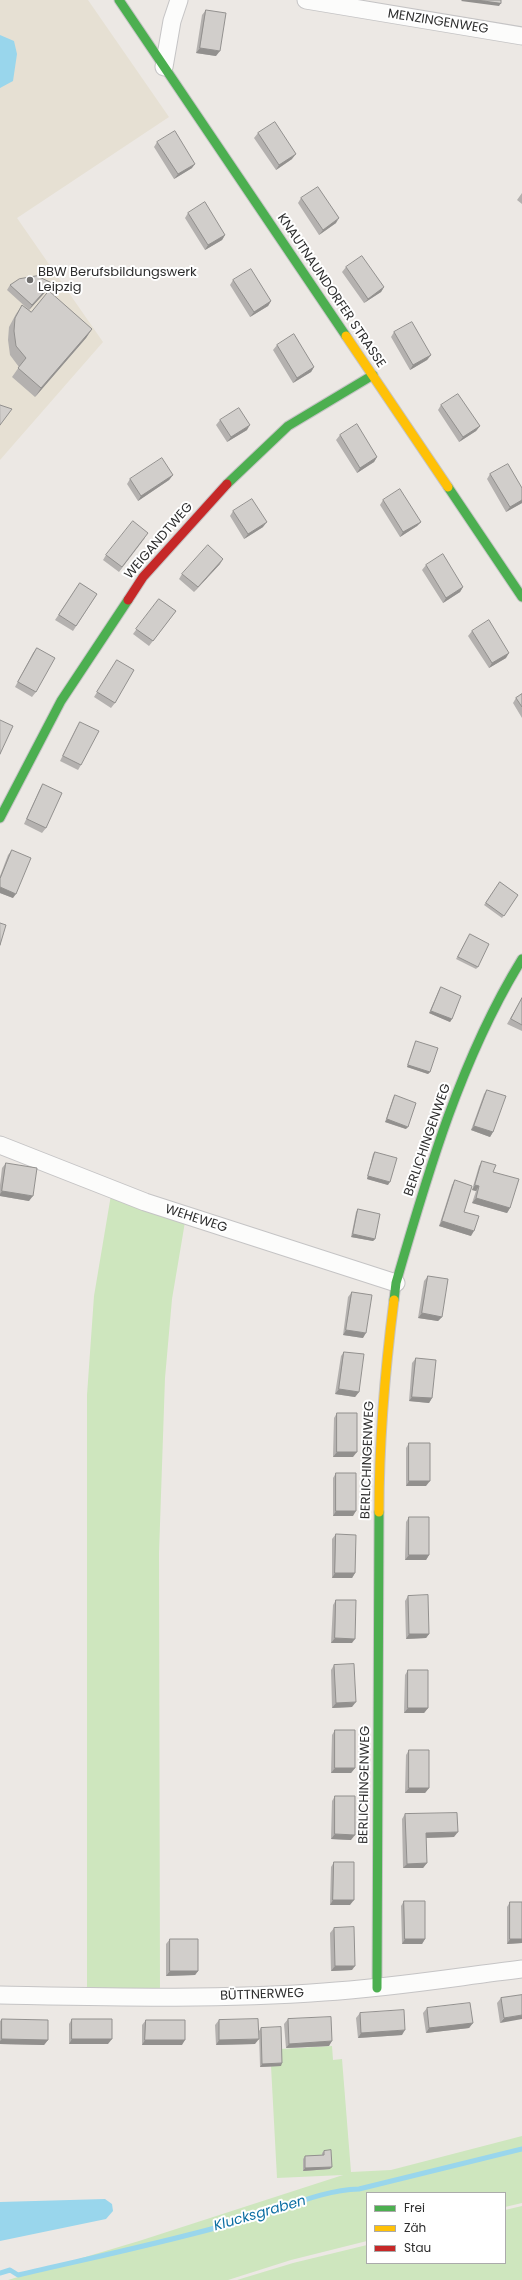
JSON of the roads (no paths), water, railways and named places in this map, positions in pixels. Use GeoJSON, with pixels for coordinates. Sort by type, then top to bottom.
{"type":"FeatureCollection","features":[{"type":"Feature","properties":{"kind":"street","name":"KNAUTNAUNDORFER STRASSE"},"geometry":{"type":"LineString","coordinates":[[119,0],[522,597]]}},
{"type":"Feature","properties":{"kind":"street"},"geometry":{"type":"LineString","coordinates":[[164,67],[172,21],[179,0]]}},
{"type":"Feature","properties":{"kind":"street","name":"MENZINGENWEG"},"geometry":{"type":"LineString","coordinates":[[306,0],[522,36]]}},
{"type":"Feature","properties":{"kind":"street","name":"WEIGANDTWEG"},"geometry":{"type":"LineString","coordinates":[[0,818],[61,701],[143,577],[222,489],[288,426],[373,376]]}},
{"type":"Feature","properties":{"kind":"street","name":"BERLICHINGENWEG"},"geometry":{"type":"LineString","coordinates":[[377,1988],[379,1456],[385,1367],[396,1283],[425,1182],[458,1090],[506,985],[522,959]]}},
{"type":"Feature","properties":{"kind":"street","name":"WEHEWEG"},"geometry":{"type":"LineString","coordinates":[[0,1145],[145,1202],[396,1283]]}},
{"type":"Feature","properties":{"kind":"street","name":"BÜTTNERWEG"},"geometry":{"type":"LineString","coordinates":[[0,1995],[223,1996],[324,1992],[377,1988],[522,1968]]}},
{"type":"Feature","properties":{"kind":"water"},"geometry":{"type":"Polygon","coordinates":[[[0,35],[14,41],[17,54],[13,81],[0,88],[0,35]]]}},
{"type":"Feature","properties":{"kind":"water"},"geometry":{"type":"Polygon","coordinates":[[[105,2199],[112,2204],[113,2211],[106,2219],[0,2241],[0,2202],[105,2199]]]}},
{"type":"Feature","properties":{"kind":"waterway","name":"Klucksgraben"},"geometry":{"type":"LineString","coordinates":[[0,2273],[10,2270],[18,2275],[133,2248],[248,2219],[317,2196],[345,2190],[359,2189],[522,2149]]}},
{"type":"Feature","properties":{"kind":"place","name":"BBW Berufsbildungswerk Leipzig"},"geometry":{"type":"Point","coordinates":[30,280]}}]}
